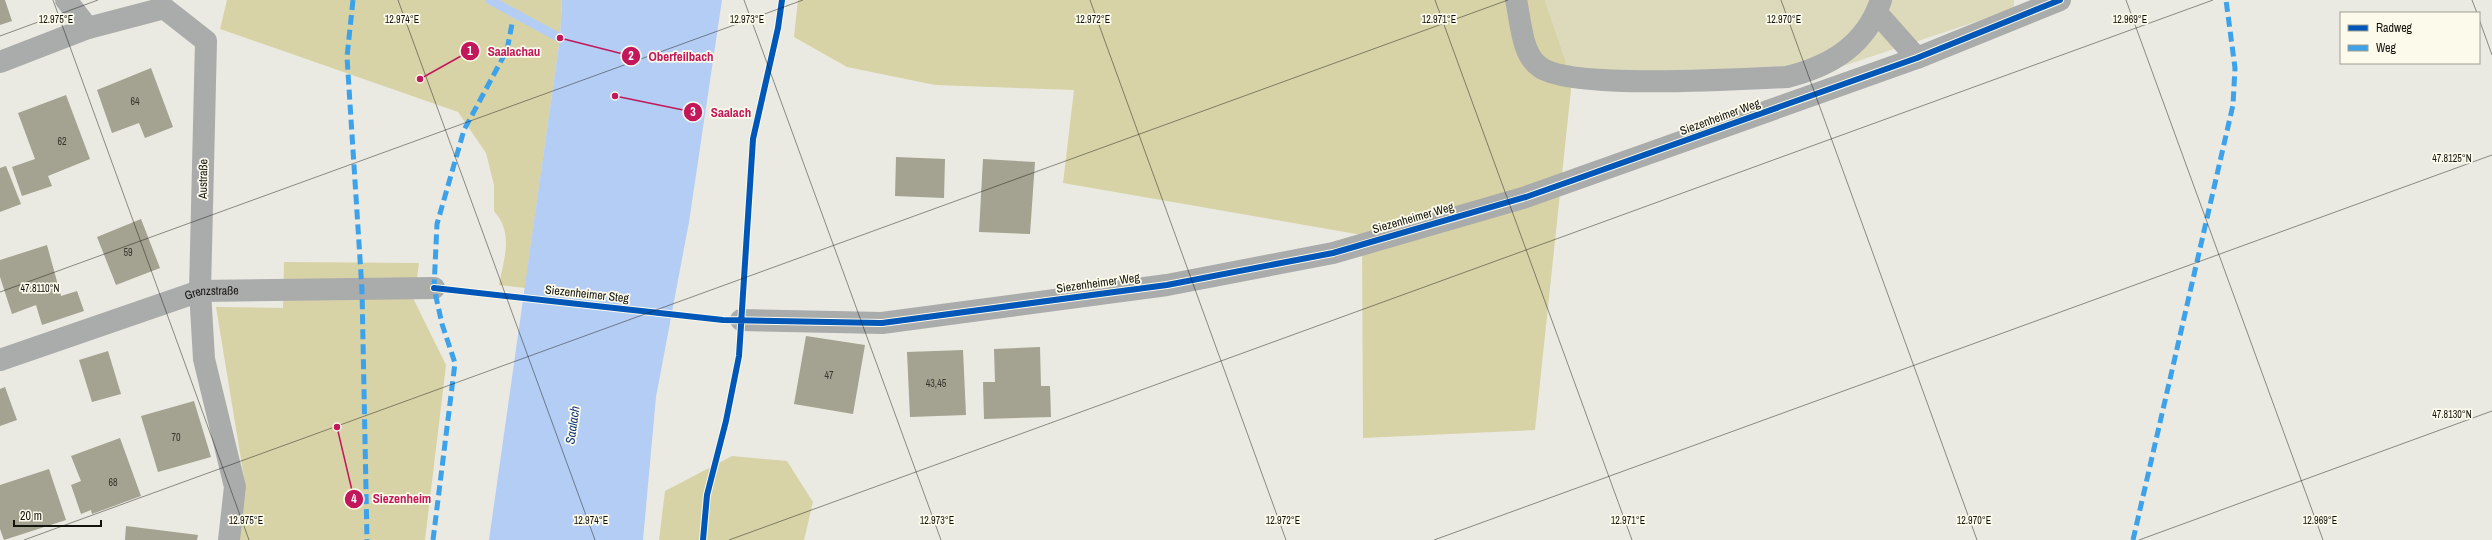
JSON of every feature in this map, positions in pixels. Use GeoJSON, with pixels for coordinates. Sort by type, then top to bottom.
{"type":"FeatureCollection","features":[{"type":"Feature","properties":{"kind":"street"},"geometry":{"type":"LineString","coordinates":[[66,0],[88,28]]}},
{"type":"Feature","properties":{"kind":"street"},"geometry":{"type":"LineString","coordinates":[[1516,0],[1527,52],[1539,67],[1550,73],[1606,81],[1793,75],[1806,72],[1849,49],[1869,28],[1879,6],[1917,58]]}},
{"type":"Feature","properties":{"kind":"street","name":"Siezenheimer Weg"},"geometry":{"type":"LineString","coordinates":[[732,320],[882,323],[1167,285],[1333,253],[1526,197],[1917,58],[2060,0]]}},
{"type":"Feature","properties":{"kind":"street","name":"Austraße"},"geometry":{"type":"LineString","coordinates":[[0,62],[88,28],[164,8],[206,41],[200,291],[204,359],[235,487],[230,540]]}},
{"type":"Feature","properties":{"kind":"street","name":"Grenzstraße"},"geometry":{"type":"LineString","coordinates":[[0,360],[200,291],[434,288]]}},
{"type":"Feature","properties":{"kind":"shaded area"},"geometry":{"type":"Polygon","coordinates":[[[227,0],[562,0],[560,38],[525,288],[499,285],[505,256],[506,237],[504,228],[494,211],[494,185],[486,153],[458,112],[220,29],[227,0]]]}},
{"type":"Feature","properties":{"kind":"shaded area"},"geometry":{"type":"Polygon","coordinates":[[[798,0],[1545,0],[1572,80],[1535,430],[1363,438],[1362,235],[1063,183],[1074,90],[935,85],[847,67],[794,37],[798,0]]]}},
{"type":"Feature","properties":{"kind":"shaded area"},"geometry":{"type":"Polygon","coordinates":[[[1545,0],[2014,0],[2014,9],[1816,75],[1572,80],[1545,0]]]}},
{"type":"Feature","properties":{"kind":"shaded area"},"geometry":{"type":"Polygon","coordinates":[[[284,262],[419,263],[414,300],[446,365],[425,540],[239,540],[246,490],[216,307],[283,308],[284,262]]]}},
{"type":"Feature","properties":{"kind":"shaded area"},"geometry":{"type":"Polygon","coordinates":[[[732,456],[787,461],[813,502],[804,540],[659,540],[665,491],[732,456]]]}},
{"type":"Feature","properties":{"kind":"water"},"geometry":{"type":"Polygon","coordinates":[[[562,0],[722,0],[689,222],[656,397],[643,540],[489,540],[560,38],[562,0]]]}},
{"type":"Feature","properties":{"kind":"building"},"geometry":{"type":"Polygon","coordinates":[[[0,0],[5,0],[12,21],[0,25],[0,0]]]}},
{"type":"Feature","properties":{"kind":"building"},"geometry":{"type":"Polygon","coordinates":[[[151,68],[173,127],[145,138],[139,123],[112,133],[97,90],[151,68]]]}},
{"type":"Feature","properties":{"kind":"building"},"geometry":{"type":"Polygon","coordinates":[[[66,95],[90,159],[48,176],[52,186],[22,196],[12,167],[35,159],[18,113],[66,95]]]}},
{"type":"Feature","properties":{"kind":"building"},"geometry":{"type":"Polygon","coordinates":[[[896,157],[945,159],[944,198],[895,196],[896,157]]]}},
{"type":"Feature","properties":{"kind":"building"},"geometry":{"type":"Polygon","coordinates":[[[983,159],[1035,162],[1030,234],[979,232],[983,159]]]}},
{"type":"Feature","properties":{"kind":"building"},"geometry":{"type":"Polygon","coordinates":[[[6,166],[21,204],[0,212],[0,168],[6,166]]]}},
{"type":"Feature","properties":{"kind":"building"},"geometry":{"type":"Polygon","coordinates":[[[141,219],[160,268],[116,285],[97,237],[141,219]]]}},
{"type":"Feature","properties":{"kind":"building"},"geometry":{"type":"Polygon","coordinates":[[[47,245],[61,296],[77,291],[84,311],[42,325],[36,305],[12,314],[0,277],[0,260],[47,245]]]}},
{"type":"Feature","properties":{"kind":"building"},"geometry":{"type":"Polygon","coordinates":[[[806,336],[865,345],[853,414],[794,404],[806,336]]]}},
{"type":"Feature","properties":{"kind":"building"},"geometry":{"type":"Polygon","coordinates":[[[1040,347],[1041,386],[1050,386],[1051,417],[984,419],[983,382],[995,382],[994,349],[1040,347]]]}},
{"type":"Feature","properties":{"kind":"building"},"geometry":{"type":"Polygon","coordinates":[[[963,350],[966,415],[910,417],[907,352],[963,350]]]}},
{"type":"Feature","properties":{"kind":"building"},"geometry":{"type":"Polygon","coordinates":[[[108,351],[121,394],[92,402],[79,360],[108,351]]]}},
{"type":"Feature","properties":{"kind":"building"},"geometry":{"type":"Polygon","coordinates":[[[5,387],[17,420],[0,426],[0,389],[5,387]]]}},
{"type":"Feature","properties":{"kind":"building"},"geometry":{"type":"Polygon","coordinates":[[[194,401],[211,457],[158,472],[141,416],[194,401]]]}},
{"type":"Feature","properties":{"kind":"building"},"geometry":{"type":"Polygon","coordinates":[[[120,438],[141,496],[92,514],[91,510],[81,514],[71,485],[81,481],[71,456],[120,438]]]}},
{"type":"Feature","properties":{"kind":"building"},"geometry":{"type":"Polygon","coordinates":[[[49,469],[66,520],[4,540],[0,529],[0,485],[49,469]]]}},
{"type":"Feature","properties":{"kind":"building"},"geometry":{"type":"Polygon","coordinates":[[[126,526],[198,535],[197,540],[125,540],[126,526]]]}},
{"type":"Feature","properties":{"kind":"waterway"},"geometry":{"type":"LineString","coordinates":[[490,0],[560,38],[567,46]]}},
{"type":"Feature","properties":{"kind":"marked path"},"geometry":{"type":"LineString","coordinates":[[353,0],[347,57],[362,290],[367,540]]}},
{"type":"Feature","properties":{"kind":"marked path"},"geometry":{"type":"LineString","coordinates":[[2133,540],[2233,105],[2235,68],[2226,0]]}},
{"type":"Feature","properties":{"kind":"marked path"},"geometry":{"type":"LineString","coordinates":[[433,540],[455,363],[442,324],[434,288],[437,224],[464,130],[507,50],[512,24]]}},
{"type":"Feature","properties":{"kind":"cycle path"},"geometry":{"type":"LineString","coordinates":[[703,540],[707,495],[726,421],[739,356],[753,139],[778,28],[782,0]]}},
{"type":"Feature","properties":{"kind":"cycle path","name":"Siezenheimer Steg"},"geometry":{"type":"LineString","coordinates":[[434,288],[723,320],[882,323],[1167,285],[1333,253],[1526,197],[1917,58],[2060,0]]}},
{"type":"Feature","properties":{"kind":"place","name":"Oberfeilbach"},"geometry":{"type":"Point","coordinates":[560,38]}},
{"type":"Feature","properties":{"kind":"place","name":"Saalachau"},"geometry":{"type":"Point","coordinates":[420,79]}},
{"type":"Feature","properties":{"kind":"place","name":"Saalach"},"geometry":{"type":"Point","coordinates":[615,96]}},
{"type":"Feature","properties":{"kind":"place","name":"Siezenheim"},"geometry":{"type":"Point","coordinates":[337,427]}}]}
